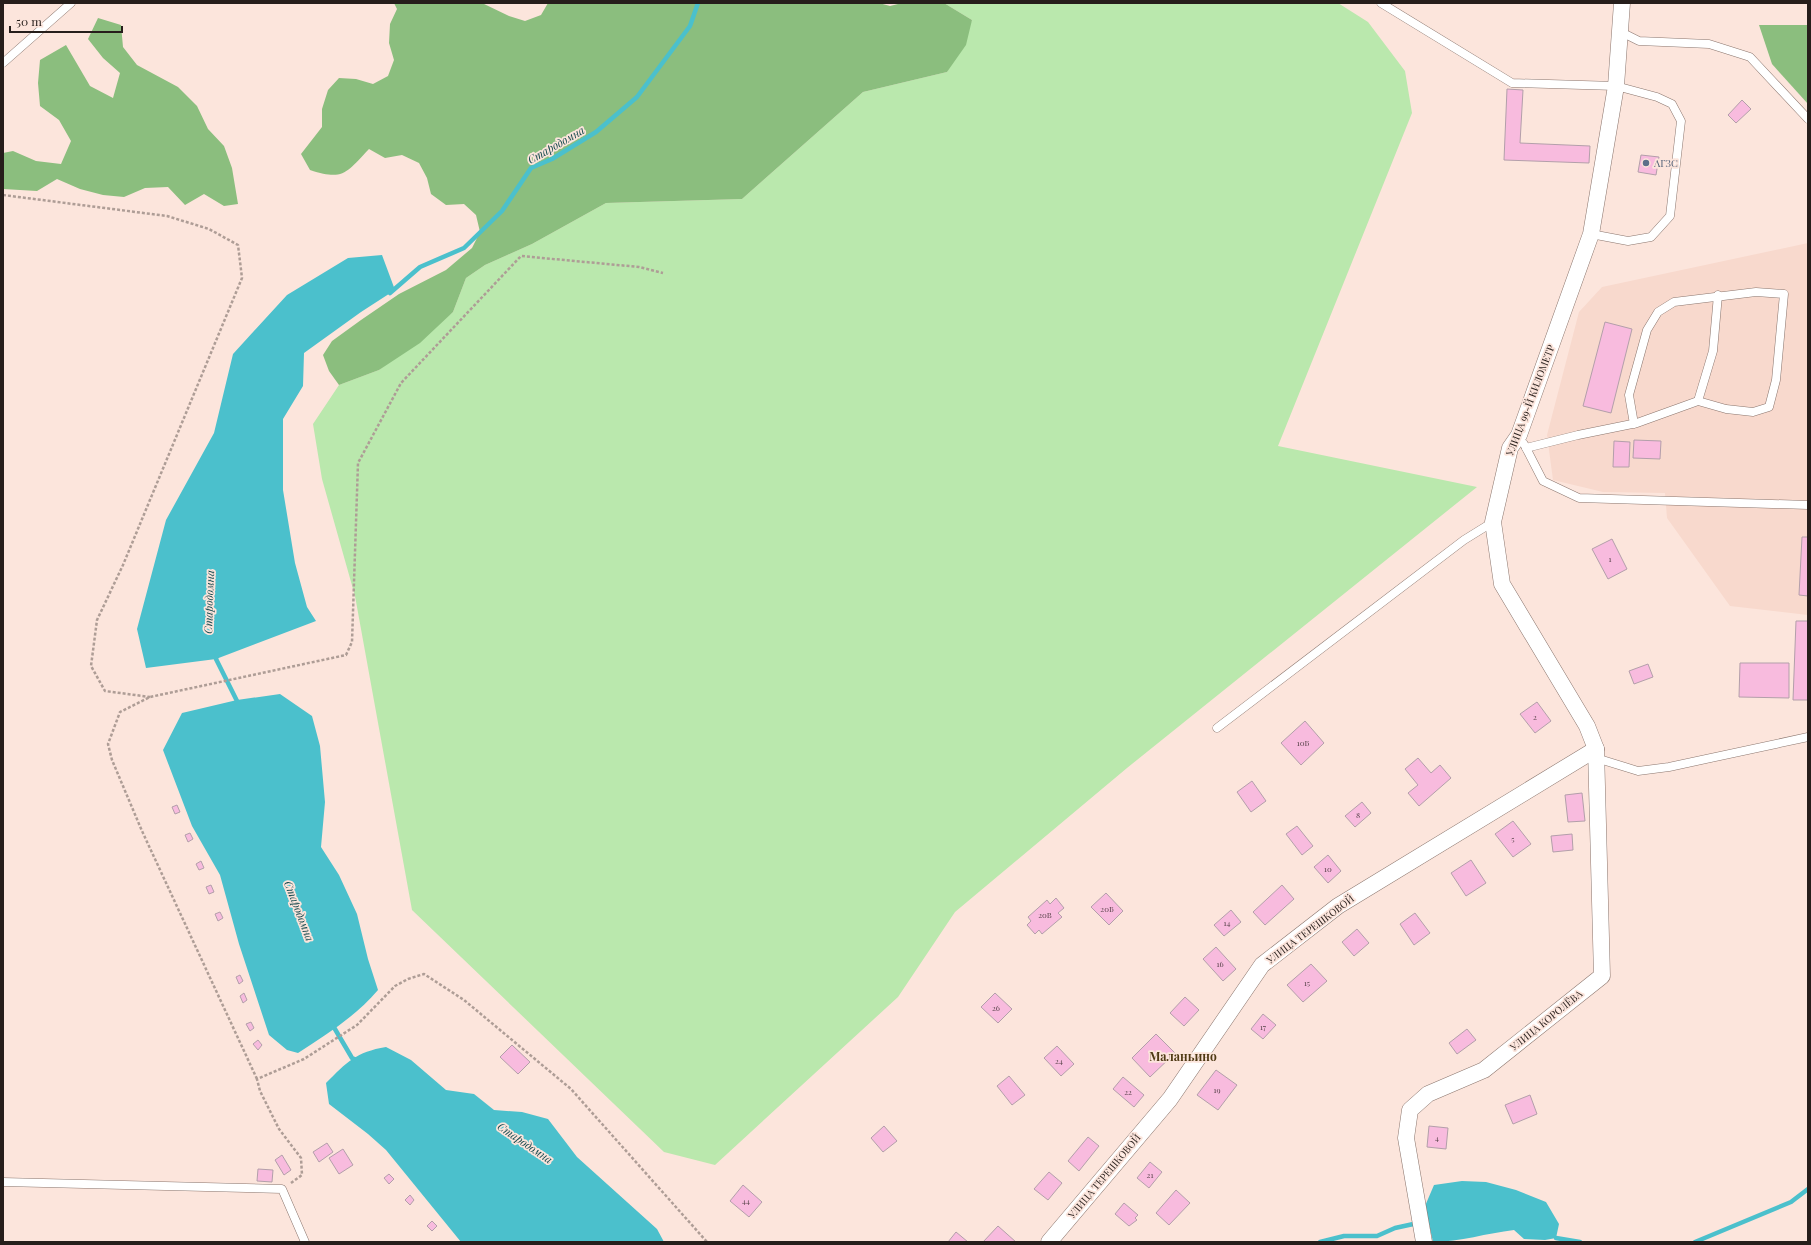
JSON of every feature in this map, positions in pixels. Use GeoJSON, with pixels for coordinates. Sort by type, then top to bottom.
{"type":"FeatureCollection","features":[{"type":"Feature","properties":{"kind":"street","name":"УЛИЦА 99-Й КИЛОМЕТР"},"geometry":{"type":"LineString","coordinates":[[1596,754],[1587,726],[1502,584],[1493,522],[1510,448],[1523,441],[1591,234],[1616,86],[1622,3]]}},
{"type":"Feature","properties":{"kind":"street","name":"УЛИЦА ТЕРЕШКОВОЙ"},"geometry":{"type":"LineString","coordinates":[[1049,1242],[1170,1098],[1262,965],[1338,906],[1596,754]]}},
{"type":"Feature","properties":{"kind":"street","name":"УЛИЦА КОРОЛЁВА"},"geometry":{"type":"LineString","coordinates":[[1424,1242],[1406,1138],[1410,1110],[1428,1094],[1484,1070],[1602,976],[1596,754]]}},
{"type":"Feature","properties":{"kind":"lane"},"geometry":{"type":"LineString","coordinates":[[3,63],[71,3]]}},
{"type":"Feature","properties":{"kind":"lane"},"geometry":{"type":"LineString","coordinates":[[1381,3],[1512,83],[1616,86],[1657,97],[1672,104],[1682,121],[1670,216],[1651,237],[1628,241],[1591,234]]}},
{"type":"Feature","properties":{"kind":"lane"},"geometry":{"type":"LineString","coordinates":[[1621,32],[1639,41],[1709,44],[1750,57],[1808,119]]}},
{"type":"Feature","properties":{"kind":"lane"},"geometry":{"type":"LineString","coordinates":[[1634,424],[1629,395],[1647,330],[1658,312],[1674,302],[1718,295],[1756,292],[1784,294],[1776,380],[1769,407],[1753,412],[1726,410],[1698,401],[1634,424],[1578,435],[1523,441],[1543,481],[1580,498],[1808,505]]}},
{"type":"Feature","properties":{"kind":"lane"},"geometry":{"type":"LineString","coordinates":[[1698,401],[1713,351],[1718,295]]}},
{"type":"Feature","properties":{"kind":"lane"},"geometry":{"type":"LineString","coordinates":[[1217,728],[1464,540],[1493,522]]}},
{"type":"Feature","properties":{"kind":"lane"},"geometry":{"type":"LineString","coordinates":[[1596,754],[1638,771],[1669,767],[1808,737]]}},
{"type":"Feature","properties":{"kind":"lane"},"geometry":{"type":"LineString","coordinates":[[3,1182],[282,1189],[305,1242]]}},
{"type":"Feature","properties":{"kind":"path"},"geometry":{"type":"LineString","coordinates":[[3,195],[167,216],[208,229],[238,245],[242,278],[135,536],[96,620],[91,666],[105,691],[150,698]]}},
{"type":"Feature","properties":{"kind":"path"},"geometry":{"type":"LineString","coordinates":[[282,1189],[302,1175],[301,1158],[279,1128],[260,1091],[257,1079],[142,831],[112,760],[108,744],[112,730],[120,712],[150,698],[346,655],[352,642],[354,537],[358,463],[401,383],[521,256],[639,267],[663,273]]}},
{"type":"Feature","properties":{"kind":"path"},"geometry":{"type":"LineString","coordinates":[[257,1079],[311,1055],[357,1025],[395,986],[408,979],[424,974],[464,1000],[571,1089],[707,1242]]}},
{"type":"Feature","properties":{"kind":"shaded area"},"geometry":{"type":"Polygon","coordinates":[[[1808,243],[1808,615],[1730,606],[1667,518],[1665,493],[1603,492],[1553,480],[1547,435],[1579,312],[1602,287],[1808,243]]]}},
{"type":"Feature","properties":{"kind":"green space"},"geometry":{"type":"Polygon","coordinates":[[[394,3],[482,3],[509,16],[525,21],[541,15],[548,3],[879,3],[890,6],[902,3],[944,3],[972,20],[966,45],[947,72],[863,92],[742,199],[606,203],[532,244],[485,265],[466,278],[453,312],[420,343],[379,370],[339,385],[329,371],[323,355],[332,341],[399,294],[446,270],[472,248],[480,232],[476,215],[464,204],[446,205],[431,194],[427,178],[419,163],[402,155],[385,158],[369,149],[344,173],[330,175],[310,170],[301,154],[322,127],[322,109],[328,90],[339,78],[356,79],[373,84],[388,76],[394,60],[389,43],[390,24],[397,9],[394,3]]]}},
{"type":"Feature","properties":{"kind":"green space"},"geometry":{"type":"Polygon","coordinates":[[[944,3],[1338,3],[1368,22],[1405,71],[1412,113],[1278,446],[1477,487],[1127,768],[955,912],[898,997],[715,1165],[664,1152],[412,910],[355,596],[322,479],[313,424],[339,385],[379,370],[453,312],[466,278],[485,265],[532,244],[606,203],[742,199],[863,92],[947,72],[972,20],[944,3]]]}},
{"type":"Feature","properties":{"kind":"green space"},"geometry":{"type":"Polygon","coordinates":[[[98,18],[121,25],[123,47],[137,65],[178,87],[197,106],[208,129],[224,146],[232,168],[238,204],[224,206],[204,194],[185,205],[168,187],[145,188],[124,197],[103,195],[80,189],[57,179],[37,191],[3,189],[3,153],[13,151],[36,161],[61,164],[71,141],[59,120],[40,106],[38,83],[40,60],[66,45],[90,86],[113,98],[120,73],[103,58],[88,39],[98,18]]]}},
{"type":"Feature","properties":{"kind":"green space"},"geometry":{"type":"Polygon","coordinates":[[[1759,25],[1808,25],[1808,104],[1772,64],[1759,25]]]}},
{"type":"Feature","properties":{"kind":"water"},"geometry":{"type":"Polygon","coordinates":[[[382,255],[395,290],[361,312],[304,353],[303,386],[283,419],[283,490],[295,563],[307,607],[316,621],[216,659],[146,668],[137,629],[166,520],[214,433],[233,354],[287,295],[348,258],[382,255]]]}},
{"type":"Feature","properties":{"kind":"water"},"geometry":{"type":"Polygon","coordinates":[[[280,694],[312,716],[320,746],[325,802],[321,847],[339,875],[357,914],[368,959],[378,990],[350,1017],[298,1053],[287,1050],[269,1035],[239,944],[220,875],[192,826],[163,750],[182,713],[237,700],[280,694]]]}},
{"type":"Feature","properties":{"kind":"water"},"geometry":{"type":"Polygon","coordinates":[[[386,1047],[411,1060],[446,1090],[474,1094],[494,1110],[522,1112],[548,1119],[577,1157],[657,1229],[664,1242],[461,1242],[386,1150],[329,1104],[326,1083],[340,1069],[359,1055],[386,1047]]]}},
{"type":"Feature","properties":{"kind":"water"},"geometry":{"type":"Polygon","coordinates":[[[1462,1181],[1486,1182],[1516,1190],[1546,1202],[1559,1224],[1556,1238],[1545,1240],[1524,1239],[1514,1230],[1453,1241],[1433,1242],[1425,1206],[1434,1185],[1462,1181]]]}},
{"type":"Feature","properties":{"kind":"building"},"geometry":{"type":"Polygon","coordinates":[[[1507,89],[1523,90],[1520,143],[1590,146],[1589,163],[1504,160],[1507,89]]]}},
{"type":"Feature","properties":{"kind":"building"},"geometry":{"type":"Polygon","coordinates":[[[1742,100],[1751,109],[1736,123],[1728,115],[1742,100]]]}},
{"type":"Feature","properties":{"kind":"building"},"geometry":{"type":"Polygon","coordinates":[[[1641,155],[1659,157],[1656,175],[1638,172],[1641,155]]]}},
{"type":"Feature","properties":{"kind":"building"},"geometry":{"type":"Polygon","coordinates":[[[1605,322],[1632,329],[1611,413],[1583,406],[1605,322]]]}},
{"type":"Feature","properties":{"kind":"building"},"geometry":{"type":"Polygon","coordinates":[[[1634,440],[1661,441],[1660,459],[1633,458],[1634,440]]]}},
{"type":"Feature","properties":{"kind":"building"},"geometry":{"type":"Polygon","coordinates":[[[1614,441],[1630,442],[1629,467],[1613,467],[1614,441]]]}},
{"type":"Feature","properties":{"kind":"building"},"geometry":{"type":"Polygon","coordinates":[[[1802,537],[1808,537],[1808,596],[1799,595],[1802,537]]]}},
{"type":"Feature","properties":{"kind":"building"},"geometry":{"type":"Polygon","coordinates":[[[1612,539],[1627,569],[1608,579],[1592,549],[1612,539]]]}},
{"type":"Feature","properties":{"kind":"building"},"geometry":{"type":"Polygon","coordinates":[[[1796,621],[1808,621],[1808,700],[1793,700],[1796,621]]]}},
{"type":"Feature","properties":{"kind":"building"},"geometry":{"type":"Polygon","coordinates":[[[1740,663],[1789,663],[1789,698],[1739,697],[1740,663]]]}},
{"type":"Feature","properties":{"kind":"building"},"geometry":{"type":"Polygon","coordinates":[[[1648,664],[1653,677],[1634,684],[1629,671],[1648,664]]]}},
{"type":"Feature","properties":{"kind":"building"},"geometry":{"type":"Polygon","coordinates":[[[1537,702],[1551,721],[1535,733],[1520,714],[1537,702]]]}},
{"type":"Feature","properties":{"kind":"building"},"geometry":{"type":"Polygon","coordinates":[[[1305,721],[1324,743],[1301,765],[1281,743],[1305,721]]]}},
{"type":"Feature","properties":{"kind":"building"},"geometry":{"type":"Polygon","coordinates":[[[1418,758],[1431,773],[1440,765],[1451,778],[1419,806],[1408,793],[1418,785],[1405,769],[1418,758]]]}},
{"type":"Feature","properties":{"kind":"building"},"geometry":{"type":"Polygon","coordinates":[[[1252,781],[1266,801],[1251,812],[1237,792],[1252,781]]]}},
{"type":"Feature","properties":{"kind":"building"},"geometry":{"type":"Polygon","coordinates":[[[1582,793],[1585,821],[1568,822],[1565,795],[1582,793]]]}},
{"type":"Feature","properties":{"kind":"building"},"geometry":{"type":"Polygon","coordinates":[[[1362,802],[1371,813],[1355,827],[1345,816],[1362,802]]]}},
{"type":"Feature","properties":{"kind":"building"},"geometry":{"type":"Polygon","coordinates":[[[177,805],[180,812],[175,814],[172,807],[177,805]]]}},
{"type":"Feature","properties":{"kind":"building"},"geometry":{"type":"Polygon","coordinates":[[[1513,821],[1531,844],[1513,857],[1495,834],[1513,821]]]}},
{"type":"Feature","properties":{"kind":"building"},"geometry":{"type":"Polygon","coordinates":[[[1297,826],[1313,846],[1302,855],[1286,834],[1297,826]]]}},
{"type":"Feature","properties":{"kind":"building"},"geometry":{"type":"Polygon","coordinates":[[[190,833],[193,839],[188,842],[185,835],[190,833]]]}},
{"type":"Feature","properties":{"kind":"building"},"geometry":{"type":"Polygon","coordinates":[[[1572,834],[1573,850],[1553,852],[1551,836],[1572,834]]]}},
{"type":"Feature","properties":{"kind":"building"},"geometry":{"type":"Polygon","coordinates":[[[1328,855],[1341,871],[1328,883],[1314,867],[1328,855]]]}},
{"type":"Feature","properties":{"kind":"building"},"geometry":{"type":"Polygon","coordinates":[[[1471,860],[1486,883],[1466,896],[1451,873],[1471,860]]]}},
{"type":"Feature","properties":{"kind":"building"},"geometry":{"type":"Polygon","coordinates":[[[201,861],[204,868],[199,870],[196,864],[201,861]]]}},
{"type":"Feature","properties":{"kind":"building"},"geometry":{"type":"Polygon","coordinates":[[[211,885],[214,892],[209,894],[206,887],[211,885]]]}},
{"type":"Feature","properties":{"kind":"building"},"geometry":{"type":"Polygon","coordinates":[[[1282,885],[1294,899],[1265,925],[1253,912],[1282,885]]]}},
{"type":"Feature","properties":{"kind":"building"},"geometry":{"type":"Polygon","coordinates":[[[1106,893],[1123,911],[1109,925],[1091,907],[1106,893]]]}},
{"type":"Feature","properties":{"kind":"building"},"geometry":{"type":"Polygon","coordinates":[[[1056,898],[1064,908],[1058,913],[1062,917],[1042,934],[1039,930],[1035,934],[1027,925],[1031,921],[1028,917],[1047,900],[1050,904],[1056,898]]]}},
{"type":"Feature","properties":{"kind":"building"},"geometry":{"type":"Polygon","coordinates":[[[1231,910],[1241,922],[1224,936],[1214,925],[1231,910]]]}},
{"type":"Feature","properties":{"kind":"building"},"geometry":{"type":"Polygon","coordinates":[[[220,912],[223,918],[218,921],[215,914],[220,912]]]}},
{"type":"Feature","properties":{"kind":"building"},"geometry":{"type":"Polygon","coordinates":[[[1415,913],[1430,933],[1414,945],[1400,924],[1415,913]]]}},
{"type":"Feature","properties":{"kind":"building"},"geometry":{"type":"Polygon","coordinates":[[[1357,929],[1369,943],[1354,956],[1342,942],[1357,929]]]}},
{"type":"Feature","properties":{"kind":"building"},"geometry":{"type":"Polygon","coordinates":[[[1216,947],[1236,969],[1223,981],[1203,959],[1216,947]]]}},
{"type":"Feature","properties":{"kind":"building"},"geometry":{"type":"Polygon","coordinates":[[[1311,964],[1327,981],[1303,1002],[1287,985],[1311,964]]]}},
{"type":"Feature","properties":{"kind":"building"},"geometry":{"type":"Polygon","coordinates":[[[240,975],[243,981],[239,984],[236,977],[240,975]]]}},
{"type":"Feature","properties":{"kind":"building"},"geometry":{"type":"Polygon","coordinates":[[[244,993],[247,1000],[243,1003],[240,996],[244,993]]]}},
{"type":"Feature","properties":{"kind":"building"},"geometry":{"type":"Polygon","coordinates":[[[995,993],[1012,1009],[998,1023],[981,1007],[995,993]]]}},
{"type":"Feature","properties":{"kind":"building"},"geometry":{"type":"Polygon","coordinates":[[[1185,997],[1199,1010],[1184,1026],[1170,1013],[1185,997]]]}},
{"type":"Feature","properties":{"kind":"building"},"geometry":{"type":"Polygon","coordinates":[[[1263,1014],[1276,1025],[1263,1039],[1251,1029],[1263,1014]]]}},
{"type":"Feature","properties":{"kind":"building"},"geometry":{"type":"Polygon","coordinates":[[[251,1022],[254,1028],[250,1031],[246,1024],[251,1022]]]}},
{"type":"Feature","properties":{"kind":"building"},"geometry":{"type":"Polygon","coordinates":[[[1467,1029],[1476,1040],[1457,1054],[1449,1043],[1467,1029]]]}},
{"type":"Feature","properties":{"kind":"building"},"geometry":{"type":"Polygon","coordinates":[[[1156,1034],[1175,1053],[1150,1077],[1132,1058],[1156,1034]]]}},
{"type":"Feature","properties":{"kind":"building"},"geometry":{"type":"Polygon","coordinates":[[[258,1040],[262,1045],[258,1050],[253,1044],[258,1040]]]}},
{"type":"Feature","properties":{"kind":"building"},"geometry":{"type":"Polygon","coordinates":[[[512,1045],[530,1062],[518,1074],[500,1057],[512,1045]]]}},
{"type":"Feature","properties":{"kind":"building"},"geometry":{"type":"Polygon","coordinates":[[[1057,1046],[1074,1064],[1061,1076],[1044,1058],[1057,1046]]]}},
{"type":"Feature","properties":{"kind":"building"},"geometry":{"type":"Polygon","coordinates":[[[1216,1070],[1237,1085],[1218,1110],[1197,1095],[1216,1070]]]}},
{"type":"Feature","properties":{"kind":"building"},"geometry":{"type":"Polygon","coordinates":[[[1009,1076],[1025,1095],[1012,1105],[997,1086],[1009,1076]]]}},
{"type":"Feature","properties":{"kind":"building"},"geometry":{"type":"Polygon","coordinates":[[[1123,1077],[1144,1095],[1134,1107],[1113,1089],[1123,1077]]]}},
{"type":"Feature","properties":{"kind":"building"},"geometry":{"type":"Polygon","coordinates":[[[1530,1095],[1537,1114],[1513,1124],[1505,1105],[1530,1095]]]}},
{"type":"Feature","properties":{"kind":"building"},"geometry":{"type":"Polygon","coordinates":[[[884,1126],[897,1141],[883,1152],[871,1138],[884,1126]]]}},
{"type":"Feature","properties":{"kind":"building"},"geometry":{"type":"Polygon","coordinates":[[[1429,1126],[1448,1128],[1446,1149],[1427,1147],[1429,1126]]]}},
{"type":"Feature","properties":{"kind":"building"},"geometry":{"type":"Polygon","coordinates":[[[1088,1137],[1099,1146],[1079,1171],[1068,1161],[1088,1137]]]}},
{"type":"Feature","properties":{"kind":"building"},"geometry":{"type":"Polygon","coordinates":[[[327,1143],[333,1152],[319,1162],[313,1152],[327,1143]]]}},
{"type":"Feature","properties":{"kind":"building"},"geometry":{"type":"Polygon","coordinates":[[[343,1149],[353,1165],[339,1174],[329,1158],[343,1149]]]}},
{"type":"Feature","properties":{"kind":"building"},"geometry":{"type":"Polygon","coordinates":[[[282,1155],[291,1170],[284,1175],[275,1160],[282,1155]]]}},
{"type":"Feature","properties":{"kind":"building"},"geometry":{"type":"Polygon","coordinates":[[[1150,1162],[1162,1172],[1149,1188],[1137,1178],[1150,1162]]]}},
{"type":"Feature","properties":{"kind":"building"},"geometry":{"type":"Polygon","coordinates":[[[258,1169],[273,1170],[272,1182],[257,1181],[258,1169]]]}},
{"type":"Feature","properties":{"kind":"building"},"geometry":{"type":"Polygon","coordinates":[[[1049,1172],[1062,1183],[1048,1200],[1034,1189],[1049,1172]]]}},
{"type":"Feature","properties":{"kind":"building"},"geometry":{"type":"Polygon","coordinates":[[[389,1174],[394,1179],[389,1184],[384,1178],[389,1174]]]}},
{"type":"Feature","properties":{"kind":"building"},"geometry":{"type":"Polygon","coordinates":[[[743,1185],[762,1202],[749,1217],[730,1201],[743,1185]]]}},
{"type":"Feature","properties":{"kind":"building"},"geometry":{"type":"Polygon","coordinates":[[[1176,1190],[1190,1203],[1169,1225],[1156,1213],[1176,1190]]]}},
{"type":"Feature","properties":{"kind":"building"},"geometry":{"type":"Polygon","coordinates":[[[410,1195],[414,1200],[410,1205],[405,1200],[410,1195]]]}},
{"type":"Feature","properties":{"kind":"building"},"geometry":{"type":"Polygon","coordinates":[[[1124,1203],[1138,1215],[1135,1218],[1137,1220],[1129,1226],[1115,1214],[1124,1203]]]}},
{"type":"Feature","properties":{"kind":"building"},"geometry":{"type":"Polygon","coordinates":[[[432,1221],[437,1226],[432,1231],[427,1226],[432,1221]]]}},
{"type":"Feature","properties":{"kind":"building"},"geometry":{"type":"Polygon","coordinates":[[[998,1226],[1016,1242],[983,1242],[998,1226]]]}},
{"type":"Feature","properties":{"kind":"building"},"geometry":{"type":"Polygon","coordinates":[[[956,1232],[968,1242],[948,1242],[956,1232]]]}},
{"type":"Feature","properties":{"kind":"waterway","name":"Стародомна"},"geometry":{"type":"LineString","coordinates":[[390,293],[420,267],[464,248],[502,211],[531,168],[552,159],[596,132],[637,97],[690,26],[698,3]]}},
{"type":"Feature","properties":{"kind":"waterway","name":"Стародомна"},"geometry":{"type":"LineString","coordinates":[[217,654],[216,659],[239,705]]}},
{"type":"Feature","properties":{"kind":"waterway","name":"Стародомна"},"geometry":{"type":"LineString","coordinates":[[332,1024],[352,1058],[357,1060]]}},
{"type":"Feature","properties":{"kind":"waterway"},"geometry":{"type":"LineString","coordinates":[[1695,1242],[1791,1202],[1808,1189]]}},
{"type":"Feature","properties":{"kind":"waterway"},"geometry":{"type":"LineString","coordinates":[[1320,1242],[1344,1236],[1377,1236],[1395,1228],[1418,1223]]}},
{"type":"Feature","properties":{"kind":"waterway"},"geometry":{"type":"LineString","coordinates":[[1556,1238],[1580,1242]]}},
{"type":"Feature","properties":{"kind":"place","name":"АГЗС"},"geometry":{"type":"Point","coordinates":[1646,163]}},
{"type":"Feature","properties":{"kind":"district","name":"Маланьино"},"geometry":{"type":"Point","coordinates":[1183,1057]}}]}
